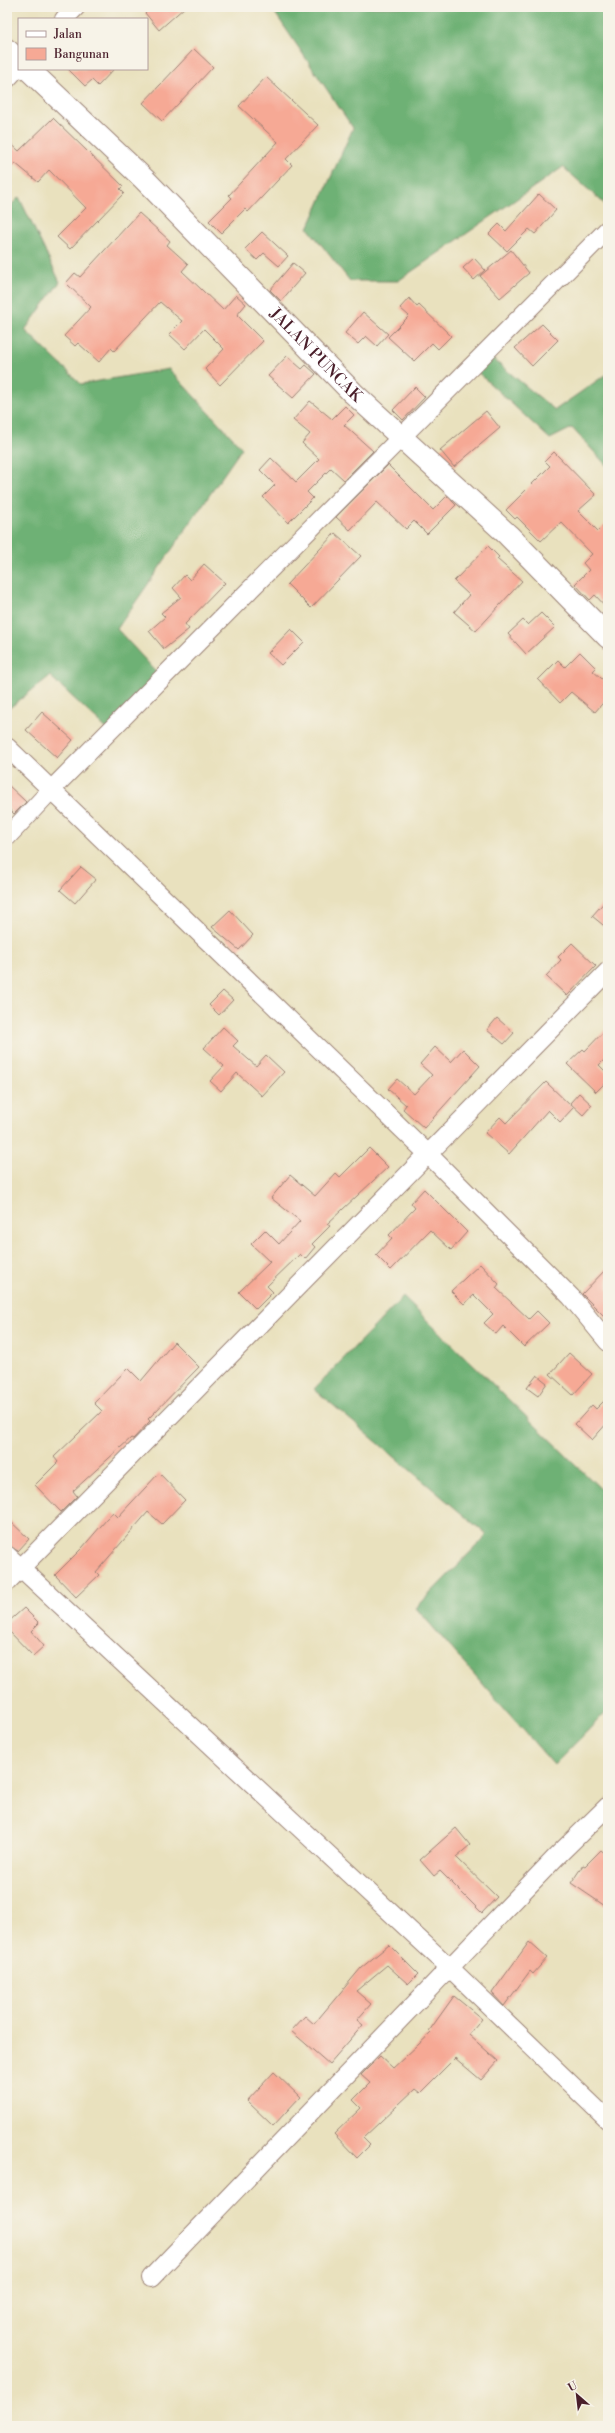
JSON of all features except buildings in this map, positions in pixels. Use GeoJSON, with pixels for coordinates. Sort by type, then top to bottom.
{"type":"FeatureCollection","features":[{"type":"Feature","properties":{"kind":"street"},"geometry":{"type":"LineString","coordinates":[[65,18],[76,7]]}},
{"type":"Feature","properties":{"kind":"street"},"geometry":{"type":"LineString","coordinates":[[7,50],[18,60]]}},
{"type":"Feature","properties":{"kind":"street"},"geometry":{"type":"LineString","coordinates":[[7,79],[18,67]]}},
{"type":"Feature","properties":{"kind":"street","name":"JALAN PUNCAK"},"geometry":{"type":"LineString","coordinates":[[29,70],[144,179],[306,348],[401,439],[536,562],[608,637]]}},
{"type":"Feature","properties":{"kind":"street"},"geometry":{"type":"LineString","coordinates":[[7,837],[51,790],[608,229]]}},
{"type":"Feature","properties":{"kind":"street"},"geometry":{"type":"LineString","coordinates":[[7,747],[427,1153],[571,1297],[608,1342]]}},
{"type":"Feature","properties":{"kind":"street"},"geometry":{"type":"LineString","coordinates":[[7,1582],[427,1153],[608,971]]}},
{"type":"Feature","properties":{"kind":"street"},"geometry":{"type":"LineString","coordinates":[[7,1555],[20,1569],[449,1967],[608,2120]]}},
{"type":"Feature","properties":{"kind":"street"},"geometry":{"type":"LineString","coordinates":[[150,2278],[251,2176],[449,1967],[608,1806]]}},
{"type":"Feature","properties":{"kind":"green space"},"geometry":{"type":"Polygon","coordinates":[[[271,7],[608,7],[608,207],[563,167],[398,281],[350,281],[308,228],[353,128],[271,7]]]}},
{"type":"Feature","properties":{"kind":"green space"},"geometry":{"type":"Polygon","coordinates":[[[19,197],[60,282],[25,330],[81,384],[169,369],[242,448],[117,629],[163,679],[113,735],[50,676],[7,710],[7,209],[19,197]]]}},
{"type":"Feature","properties":{"kind":"green space"},"geometry":{"type":"Polygon","coordinates":[[[488,355],[555,410],[608,373],[608,467],[572,428],[550,439],[472,367],[488,355]]]}},
{"type":"Feature","properties":{"kind":"green space"},"geometry":{"type":"Polygon","coordinates":[[[403,1297],[608,1496],[608,1710],[554,1765],[416,1608],[487,1535],[314,1389],[403,1297]]]}}]}
